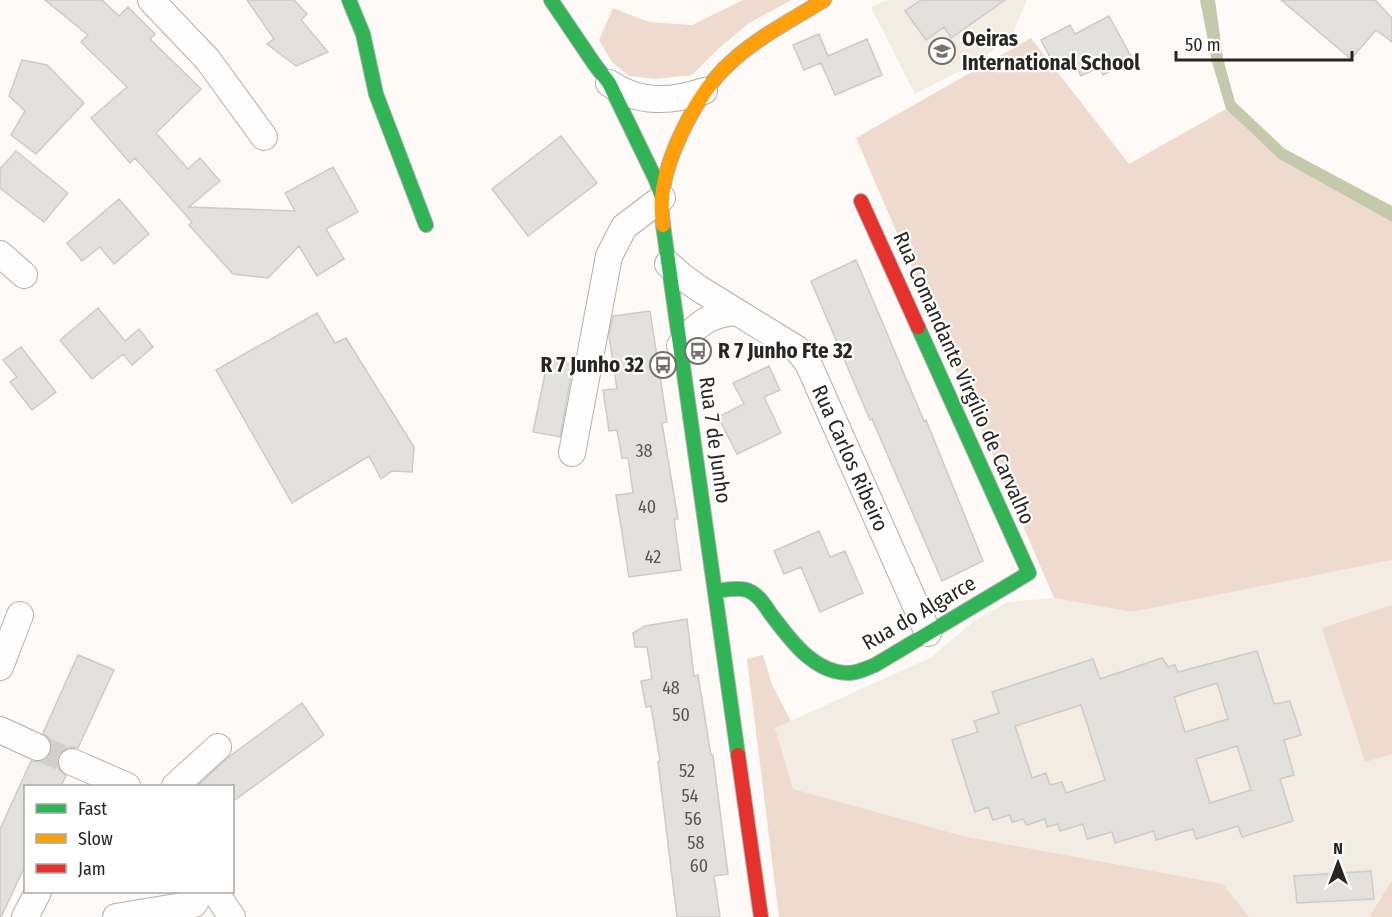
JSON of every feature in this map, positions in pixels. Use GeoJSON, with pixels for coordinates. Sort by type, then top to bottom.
{"type":"FeatureCollection","features":[{"type":"Feature","properties":{"kind":"street"},"geometry":{"type":"LineString","coordinates":[[152,0],[208,60],[264,137]]}},
{"type":"Feature","properties":{"kind":"street"},"geometry":{"type":"LineString","coordinates":[[349,0],[363,34],[376,94],[426,225]]}},
{"type":"Feature","properties":{"kind":"street"},"geometry":{"type":"LineString","coordinates":[[551,0],[609,83],[656,180],[662,198],[624,227],[609,256],[572,453]]}},
{"type":"Feature","properties":{"kind":"street","name":"Rua 7 de Junho"},"geometry":{"type":"LineString","coordinates":[[760,917],[663,228],[662,198],[665,177],[680,139],[704,92],[727,65],[748,48],[824,0]]}},
{"type":"Feature","properties":{"kind":"street"},"geometry":{"type":"LineString","coordinates":[[609,83],[622,92],[658,99],[686,97],[704,92]]}},
{"type":"Feature","properties":{"kind":"street","name":"Rua Comandante Virgílio de Carvalho"},"geometry":{"type":"LineString","coordinates":[[861,201],[1029,573]]}},
{"type":"Feature","properties":{"kind":"street"},"geometry":{"type":"LineString","coordinates":[[0,254],[24,275]]}},
{"type":"Feature","properties":{"kind":"street","name":"Rua Carlos Ribeiro"},"geometry":{"type":"LineString","coordinates":[[668,264],[683,278],[797,349],[808,363],[928,633]]}},
{"type":"Feature","properties":{"kind":"street"},"geometry":{"type":"LineString","coordinates":[[680,346],[703,321],[715,315],[736,312]]}},
{"type":"Feature","properties":{"kind":"street","name":"Rua do Algarce"},"geometry":{"type":"LineString","coordinates":[[715,591],[746,589],[759,596],[767,610],[796,646],[834,673],[851,673],[874,665],[1029,573]]}},
{"type":"Feature","properties":{"kind":"street"},"geometry":{"type":"LineString","coordinates":[[0,668],[20,615]]}},
{"type":"Feature","properties":{"kind":"street"},"geometry":{"type":"LineString","coordinates":[[0,730],[37,747]]}},
{"type":"Feature","properties":{"kind":"street"},"geometry":{"type":"LineString","coordinates":[[176,785],[218,747]]}},
{"type":"Feature","properties":{"kind":"street"},"geometry":{"type":"LineString","coordinates":[[72,762],[91,779],[122,785]]}},
{"type":"Feature","properties":{"kind":"street"},"geometry":{"type":"LineString","coordinates":[[26,917],[37,893]]}},
{"type":"Feature","properties":{"kind":"street"},"geometry":{"type":"LineString","coordinates":[[116,917],[194,904],[200,893]]}},
{"type":"Feature","properties":{"kind":"street"},"geometry":{"type":"LineString","coordinates":[[216,893],[232,917]]}},
{"type":"Feature","properties":{"kind":"shaded area"},"geometry":{"type":"Polygon","coordinates":[[[743,0],[792,0],[749,23],[692,75],[655,79],[629,76],[612,62],[599,40],[613,8],[649,22],[692,25],[743,0]]]}},
{"type":"Feature","properties":{"kind":"shaded area","name":"Oeiras International School"},"geometry":{"type":"Polygon","coordinates":[[[888,0],[1027,0],[1011,36],[979,61],[915,94],[871,7],[888,0]]]}},
{"type":"Feature","properties":{"kind":"shaded area"},"geometry":{"type":"Polygon","coordinates":[[[1200,0],[1215,0],[1223,58],[1235,102],[1285,149],[1392,206],[1392,222],[1279,159],[1226,109],[1212,62],[1200,0]]]}},
{"type":"Feature","properties":{"kind":"shaded area"},"geometry":{"type":"Polygon","coordinates":[[[1031,38],[1129,164],[1226,109],[1279,159],[1392,222],[1392,560],[1132,612],[1054,598],[856,138],[1031,38]]]}},
{"type":"Feature","properties":{"kind":"shaded area"},"geometry":{"type":"Polygon","coordinates":[[[1392,560],[1392,880],[1369,917],[1249,917],[1223,884],[963,836],[792,789],[775,728],[932,657],[974,621],[1008,602],[1054,598],[1132,612],[1392,560]]]}},
{"type":"Feature","properties":{"kind":"shaded area"},"geometry":{"type":"Polygon","coordinates":[[[1392,605],[1392,754],[1365,762],[1322,628],[1392,605]]]}},
{"type":"Feature","properties":{"kind":"shaded area"},"geometry":{"type":"Polygon","coordinates":[[[763,655],[772,685],[791,721],[775,728],[793,789],[963,836],[1223,884],[1249,917],[779,917],[747,659],[763,655]]]}},
{"type":"Feature","properties":{"kind":"shaded area"},"geometry":{"type":"Polygon","coordinates":[[[1392,880],[1392,917],[1369,917],[1392,880]]]}},
{"type":"Feature","properties":{"kind":"building"},"geometry":{"type":"Polygon","coordinates":[[[45,0],[102,0],[119,16],[128,7],[155,34],[150,39],[201,89],[156,133],[188,169],[200,158],[220,181],[189,207],[295,211],[285,193],[333,167],[358,212],[326,229],[344,259],[317,276],[299,246],[268,278],[233,274],[189,225],[192,222],[135,158],[130,163],[91,118],[127,87],[81,42],[88,35],[45,0]]]}},
{"type":"Feature","properties":{"kind":"building"},"geometry":{"type":"Polygon","coordinates":[[[247,0],[294,0],[307,14],[301,20],[328,52],[296,66],[267,44],[274,39],[247,0]]]}},
{"type":"Feature","properties":{"kind":"building"},"geometry":{"type":"Polygon","coordinates":[[[921,0],[1005,0],[951,38],[944,27],[926,40],[905,11],[921,0]]]}},
{"type":"Feature","properties":{"kind":"building"},"geometry":{"type":"Polygon","coordinates":[[[1281,0],[1375,0],[1392,18],[1392,42],[1376,30],[1351,59],[1281,0]]]}},
{"type":"Feature","properties":{"kind":"building"},"geometry":{"type":"Polygon","coordinates":[[[1109,16],[1133,60],[1103,75],[1099,67],[1081,76],[1071,56],[1054,65],[1041,40],[1070,25],[1075,34],[1109,16]]]}},
{"type":"Feature","properties":{"kind":"building"},"geometry":{"type":"Polygon","coordinates":[[[819,34],[828,56],[867,39],[882,75],[835,95],[821,63],[804,70],[793,45],[819,34]]]}},
{"type":"Feature","properties":{"kind":"building"},"geometry":{"type":"Polygon","coordinates":[[[22,60],[47,65],[84,103],[36,154],[11,135],[25,111],[9,96],[22,60]]]}},
{"type":"Feature","properties":{"kind":"building"},"geometry":{"type":"Polygon","coordinates":[[[561,136],[597,183],[528,236],[492,189],[561,136]]]}},
{"type":"Feature","properties":{"kind":"building"},"geometry":{"type":"Polygon","coordinates":[[[16,151],[68,193],[44,222],[0,188],[0,169],[16,151]]]}},
{"type":"Feature","properties":{"kind":"building"},"geometry":{"type":"Polygon","coordinates":[[[119,199],[149,234],[114,264],[100,247],[82,261],[67,243],[119,199]]]}},
{"type":"Feature","properties":{"kind":"building"},"geometry":{"type":"Polygon","coordinates":[[[856,260],[924,421],[926,420],[983,561],[942,581],[811,281],[856,260]]]}},
{"type":"Feature","properties":{"kind":"building"},"geometry":{"type":"Polygon","coordinates":[[[98,308],[125,341],[139,329],[153,347],[132,365],[123,354],[92,379],[60,340],[98,308]]]}},
{"type":"Feature","properties":{"kind":"building"},"geometry":{"type":"Polygon","coordinates":[[[650,311],[667,422],[662,423],[678,519],[674,519],[681,570],[629,577],[616,495],[633,493],[628,458],[622,458],[617,430],[609,431],[603,390],[617,389],[609,336],[613,316],[650,311]]]}},
{"type":"Feature","properties":{"kind":"building"},"geometry":{"type":"Polygon","coordinates":[[[317,313],[335,343],[346,338],[414,447],[412,472],[392,471],[381,479],[369,456],[292,503],[216,370],[317,313]]]}},
{"type":"Feature","properties":{"kind":"building"},"geometry":{"type":"Polygon","coordinates":[[[21,347],[56,392],[32,410],[10,382],[17,377],[3,360],[21,347]]]}},
{"type":"Feature","properties":{"kind":"building"},"geometry":{"type":"Polygon","coordinates":[[[548,359],[573,365],[560,437],[533,432],[548,359]]]}},
{"type":"Feature","properties":{"kind":"building"},"geometry":{"type":"Polygon","coordinates":[[[769,366],[780,390],[764,397],[781,433],[737,454],[718,417],[744,404],[733,383],[769,366]]]}},
{"type":"Feature","properties":{"kind":"building"},"geometry":{"type":"Polygon","coordinates":[[[819,531],[830,557],[845,551],[863,593],[820,612],[801,567],[784,574],[774,551],[819,531]]]}},
{"type":"Feature","properties":{"kind":"building"},"geometry":{"type":"Polygon","coordinates":[[[687,619],[694,676],[698,675],[711,755],[713,755],[728,874],[714,876],[720,917],[677,917],[658,762],[660,761],[651,706],[646,707],[641,681],[652,679],[647,647],[635,647],[633,633],[645,626],[687,619]]]}},
{"type":"Feature","properties":{"kind":"building"},"geometry":{"type":"Polygon","coordinates":[[[1257,651],[1274,704],[1290,701],[1301,735],[1284,740],[1294,775],[1280,779],[1293,821],[1242,837],[1238,826],[1196,839],[1193,829],[1156,840],[1154,831],[1115,843],[1112,832],[1087,839],[1083,824],[1060,831],[1058,824],[1047,827],[1045,819],[1027,825],[1023,819],[1012,822],[1010,815],[993,820],[988,807],[975,812],[952,740],[978,732],[974,721],[999,713],[992,692],[1093,659],[1100,679],[1162,658],[1168,667],[1175,665],[1178,672],[1257,651]],[[1217,683],[1174,697],[1185,732],[1228,719],[1217,683]],[[1081,705],[1015,726],[1032,778],[1046,773],[1050,785],[1062,782],[1066,793],[1105,780],[1081,705]],[[1237,746],[1196,759],[1210,803],[1251,790],[1237,746]]]}},
{"type":"Feature","properties":{"kind":"building"},"geometry":{"type":"Polygon","coordinates":[[[78,655],[114,670],[78,748],[70,747],[59,756],[57,764],[66,776],[62,785],[24,785],[24,868],[0,917],[0,829],[31,761],[45,760],[51,753],[50,739],[43,733],[78,655]]]}},
{"type":"Feature","properties":{"kind":"building"},"geometry":{"type":"Polygon","coordinates":[[[302,703],[324,735],[234,801],[234,785],[198,785],[230,756],[302,703]]]}},
{"type":"Feature","properties":{"kind":"building"},"geometry":{"type":"Polygon","coordinates":[[[1371,871],[1374,899],[1297,903],[1294,876],[1371,871]]]}},
{"type":"Feature","properties":{"kind":"tunnel"},"geometry":{"type":"LineString","coordinates":[[37,747],[72,762]]}},
{"type":"Feature","properties":{"kind":"traffic: fast"},"geometry":{"type":"LineString","coordinates":[[349,0],[363,34],[376,94],[426,225]]}},
{"type":"Feature","properties":{"kind":"traffic: fast"},"geometry":{"type":"LineString","coordinates":[[551,0],[609,83],[656,180],[662,198]]}},
{"type":"Feature","properties":{"kind":"traffic: fast"},"geometry":{"type":"LineString","coordinates":[[663,225],[738,755]]}},
{"type":"Feature","properties":{"kind":"traffic: fast"},"geometry":{"type":"LineString","coordinates":[[715,591],[739,589],[751,592],[760,600],[785,633],[813,661],[835,671],[848,673],[875,665],[1029,573],[918,327]]}},
{"type":"Feature","properties":{"kind":"traffic: slow"},"geometry":{"type":"LineString","coordinates":[[663,225],[662,197],[670,162],[685,125],[706,91],[717,76],[751,46],[824,0]]}},
{"type":"Feature","properties":{"kind":"traffic: jam"},"geometry":{"type":"LineString","coordinates":[[861,201],[918,327]]}},
{"type":"Feature","properties":{"kind":"traffic: jam"},"geometry":{"type":"LineString","coordinates":[[738,755],[761,917]]}},
{"type":"Feature","properties":{"kind":"place","name":"Oeiras International School"},"geometry":{"type":"Point","coordinates":[942,51]}},
{"type":"Feature","properties":{"kind":"place","name":"R 7 Junho Fte 32"},"geometry":{"type":"Point","coordinates":[698,351]}},
{"type":"Feature","properties":{"kind":"place","name":"R 7 Junho 32"},"geometry":{"type":"Point","coordinates":[663,365]}}]}
